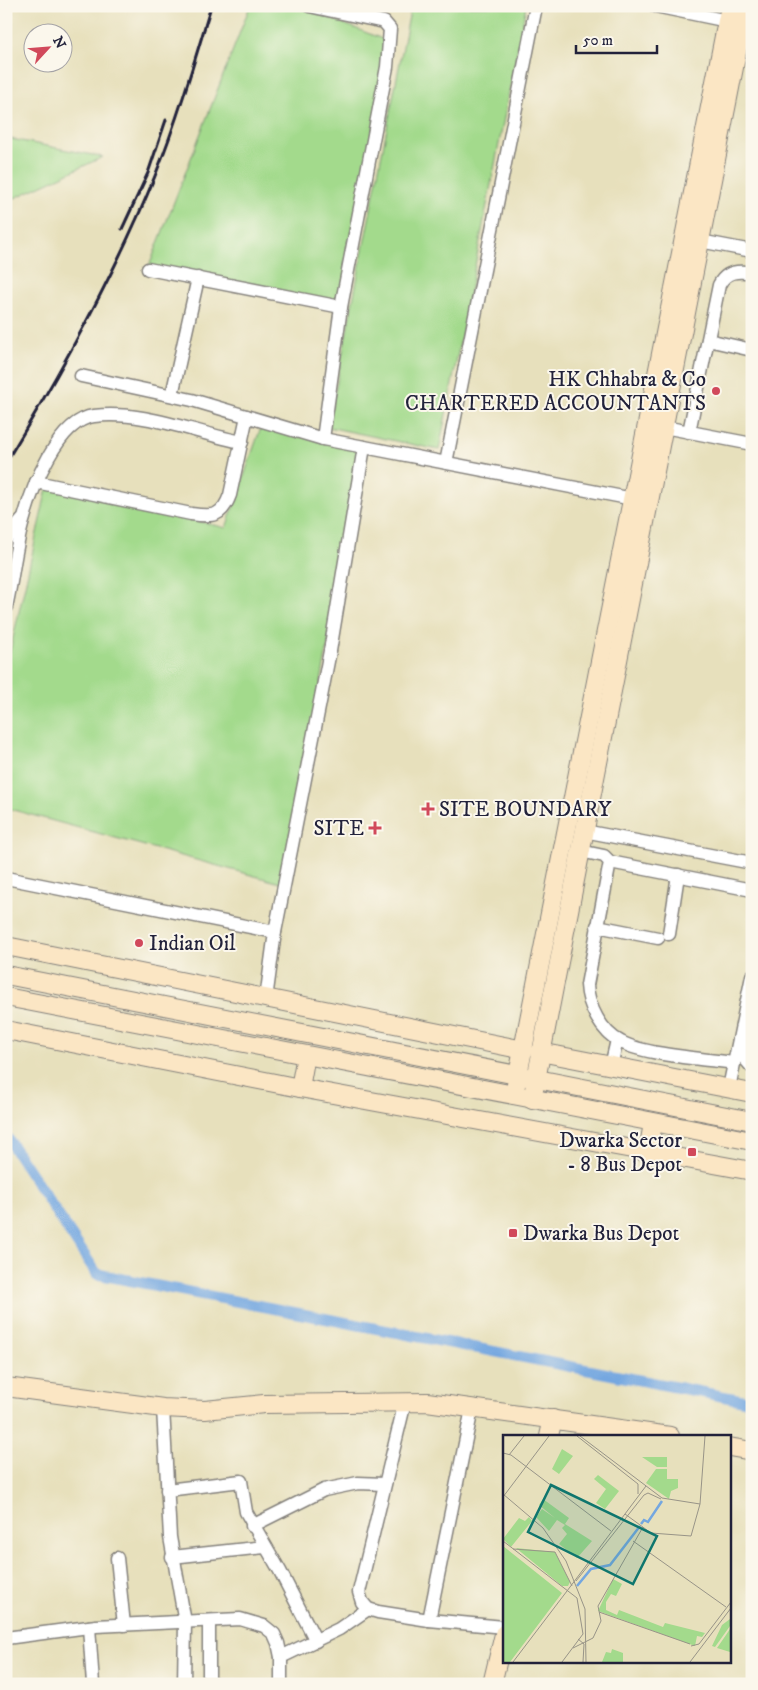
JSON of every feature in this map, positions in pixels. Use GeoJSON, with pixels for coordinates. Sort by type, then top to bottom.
{"type":"FeatureCollection","features":[{"type":"Feature","properties":{"kind":"street"},"geometry":{"type":"LineString","coordinates":[[309,6],[384,22],[390,29],[387,67],[341,307],[323,439]]}},
{"type":"Feature","properties":{"kind":"street"},"geometry":{"type":"LineString","coordinates":[[446,463],[536,6]]}},
{"type":"Feature","properties":{"kind":"street"},"geometry":{"type":"LineString","coordinates":[[655,6],[738,19]]}},
{"type":"Feature","properties":{"kind":"street"},"geometry":{"type":"LineString","coordinates":[[532,1100],[527,1078],[633,499],[738,19],[746,6]]}},
{"type":"Feature","properties":{"kind":"street"},"geometry":{"type":"LineString","coordinates":[[532,1051],[584,831],[700,241],[738,19]]}},
{"type":"Feature","properties":{"kind":"street"},"geometry":{"type":"LineString","coordinates":[[700,241],[752,251]]}},
{"type":"Feature","properties":{"kind":"street"},"geometry":{"type":"LineString","coordinates":[[148,269],[341,307]]}},
{"type":"Feature","properties":{"kind":"street"},"geometry":{"type":"LineString","coordinates":[[689,432],[719,285],[723,278],[731,273],[742,271],[752,273]]}},
{"type":"Feature","properties":{"kind":"street"},"geometry":{"type":"LineString","coordinates":[[172,395],[198,278]]}},
{"type":"Feature","properties":{"kind":"street"},"geometry":{"type":"LineString","coordinates":[[708,340],[752,350]]}},
{"type":"Feature","properties":{"kind":"street"},"geometry":{"type":"LineString","coordinates":[[82,376],[172,395],[323,439],[633,499]]}},
{"type":"Feature","properties":{"kind":"street"},"geometry":{"type":"LineString","coordinates":[[6,607],[23,520],[36,482],[64,434],[81,420],[91,416],[121,416],[242,442]]}},
{"type":"Feature","properties":{"kind":"street"},"geometry":{"type":"LineString","coordinates":[[36,482],[191,514],[214,515],[226,507],[233,484],[247,416]]}},
{"type":"Feature","properties":{"kind":"street"},"geometry":{"type":"LineString","coordinates":[[664,427],[752,444]]}},
{"type":"Feature","properties":{"kind":"street"},"geometry":{"type":"LineString","coordinates":[[266,999],[275,932],[330,651],[364,447]]}},
{"type":"Feature","properties":{"kind":"street"},"geometry":{"type":"LineString","coordinates":[[6,539],[23,520]]}},
{"type":"Feature","properties":{"kind":"street"},"geometry":{"type":"LineString","coordinates":[[584,831],[752,863]]}},
{"type":"Feature","properties":{"kind":"street"},"geometry":{"type":"LineString","coordinates":[[580,851],[604,856],[610,862],[752,890]]}},
{"type":"Feature","properties":{"kind":"street"},"geometry":{"type":"LineString","coordinates":[[610,862],[597,926],[588,996],[606,1030],[617,1040],[632,1047],[734,1063]]}},
{"type":"Feature","properties":{"kind":"street"},"geometry":{"type":"LineString","coordinates":[[597,926],[667,935],[682,876]]}},
{"type":"Feature","properties":{"kind":"street"},"geometry":{"type":"LineString","coordinates":[[6,878],[275,932]]}},
{"type":"Feature","properties":{"kind":"street"},"geometry":{"type":"LineString","coordinates":[[6,946],[266,999],[752,1092]]}},
{"type":"Feature","properties":{"kind":"street"},"geometry":{"type":"LineString","coordinates":[[109,995],[112,968]]}},
{"type":"Feature","properties":{"kind":"street"},"geometry":{"type":"LineString","coordinates":[[6,975],[752,1121]]}},
{"type":"Feature","properties":{"kind":"street"},"geometry":{"type":"LineString","coordinates":[[729,1088],[752,976]]}},
{"type":"Feature","properties":{"kind":"street"},"geometry":{"type":"LineString","coordinates":[[6,997],[752,1141]]}},
{"type":"Feature","properties":{"kind":"street"},"geometry":{"type":"LineString","coordinates":[[752,1019],[745,1059],[752,1067]]}},
{"type":"Feature","properties":{"kind":"street"},"geometry":{"type":"LineString","coordinates":[[6,1030],[300,1088],[752,1171]]}},
{"type":"Feature","properties":{"kind":"street"},"geometry":{"type":"LineString","coordinates":[[611,1066],[617,1040]]}},
{"type":"Feature","properties":{"kind":"street"},"geometry":{"type":"LineString","coordinates":[[300,1088],[306,1055]]}},
{"type":"Feature","properties":{"kind":"street"},"geometry":{"type":"LineString","coordinates":[[514,1095],[527,1078]]}},
{"type":"Feature","properties":{"kind":"street"},"geometry":{"type":"LineString","coordinates":[[648,1152],[654,1123]]}},
{"type":"Feature","properties":{"kind":"street"},"geometry":{"type":"LineString","coordinates":[[6,1386],[163,1408],[206,1410],[264,1404],[427,1402],[663,1435]]}},
{"type":"Feature","properties":{"kind":"street"},"geometry":{"type":"LineString","coordinates":[[405,1402],[359,1592],[362,1602],[368,1609],[429,1620],[503,1627]]}},
{"type":"Feature","properties":{"kind":"street"},"geometry":{"type":"LineString","coordinates":[[163,1408],[172,1557],[185,1622],[184,1684]]}},
{"type":"Feature","properties":{"kind":"street"},"geometry":{"type":"LineString","coordinates":[[429,1620],[472,1409]]}},
{"type":"Feature","properties":{"kind":"street"},"geometry":{"type":"LineString","coordinates":[[550,1435],[553,1419]]}},
{"type":"Feature","properties":{"kind":"street"},"geometry":{"type":"LineString","coordinates":[[730,1447],[752,1451]]}},
{"type":"Feature","properties":{"kind":"street"},"geometry":{"type":"LineString","coordinates":[[167,1490],[241,1481],[246,1512],[252,1526],[280,1571],[316,1641]]}},
{"type":"Feature","properties":{"kind":"street"},"geometry":{"type":"LineString","coordinates":[[252,1526],[324,1490],[358,1483],[384,1484]]}},
{"type":"Feature","properties":{"kind":"street"},"geometry":{"type":"LineString","coordinates":[[172,1557],[265,1547]]}},
{"type":"Feature","properties":{"kind":"street"},"geometry":{"type":"LineString","coordinates":[[117,1558],[124,1625]]}},
{"type":"Feature","properties":{"kind":"street"},"geometry":{"type":"LineString","coordinates":[[280,1657],[339,1629],[368,1609]]}},
{"type":"Feature","properties":{"kind":"street"},"geometry":{"type":"LineString","coordinates":[[6,1638],[89,1627],[240,1619],[264,1626],[274,1634],[278,1643],[280,1657],[280,1684]]}},
{"type":"Feature","properties":{"kind":"street"},"geometry":{"type":"LineString","coordinates":[[209,1621],[209,1684]]}},
{"type":"Feature","properties":{"kind":"street"},"geometry":{"type":"LineString","coordinates":[[89,1627],[93,1684]]}},
{"type":"Feature","properties":{"kind":"street"},"geometry":{"type":"LineString","coordinates":[[492,1684],[503,1638]]}},
{"type":"Feature","properties":{"kind":"green space"},"geometry":{"type":"Polygon","coordinates":[[[250,6],[299,6],[390,42],[341,307],[148,269],[250,6]]]}},
{"type":"Feature","properties":{"kind":"green space"},"geometry":{"type":"Polygon","coordinates":[[[411,6],[526,6],[439,450],[328,427],[411,6]]]}},
{"type":"Feature","properties":{"kind":"green space"},"geometry":{"type":"Polygon","coordinates":[[[6,138],[103,157],[6,202],[6,138]]]}},
{"type":"Feature","properties":{"kind":"green space"},"geometry":{"type":"Polygon","coordinates":[[[263,421],[364,447],[284,884],[6,808],[6,669],[48,484],[226,528],[263,421]]]}},
{"type":"Feature","properties":{"kind":"waterway"},"geometry":{"type":"LineString","coordinates":[[6,1136],[97,1274],[752,1402]]}},
{"type":"Feature","properties":{"kind":"railway"},"geometry":{"type":"LineString","coordinates":[[6,462],[86,322],[123,250],[171,134],[211,6]]}},
{"type":"Feature","properties":{"kind":"railway"},"geometry":{"type":"LineString","coordinates":[[122,229],[148,173],[166,120]]}},
{"type":"Feature","properties":{"kind":"place","name":"HK Chhabra & Co CHARTERED ACCOUNTANTS"},"geometry":{"type":"Point","coordinates":[716,391]}},
{"type":"Feature","properties":{"kind":"place","name":"SITE BOUNDARY"},"geometry":{"type":"Point","coordinates":[428,809]}},
{"type":"Feature","properties":{"kind":"place","name":"SITE"},"geometry":{"type":"Point","coordinates":[375,828]}},
{"type":"Feature","properties":{"kind":"place","name":"Indian Oil"},"geometry":{"type":"Point","coordinates":[139,943]}},
{"type":"Feature","properties":{"kind":"place","name":"Dwarka Sector - 8 Bus Depot"},"geometry":{"type":"Point","coordinates":[692,1152]}},
{"type":"Feature","properties":{"kind":"place","name":"Dwarka Bus Depot"},"geometry":{"type":"Point","coordinates":[513,1233]}}]}
